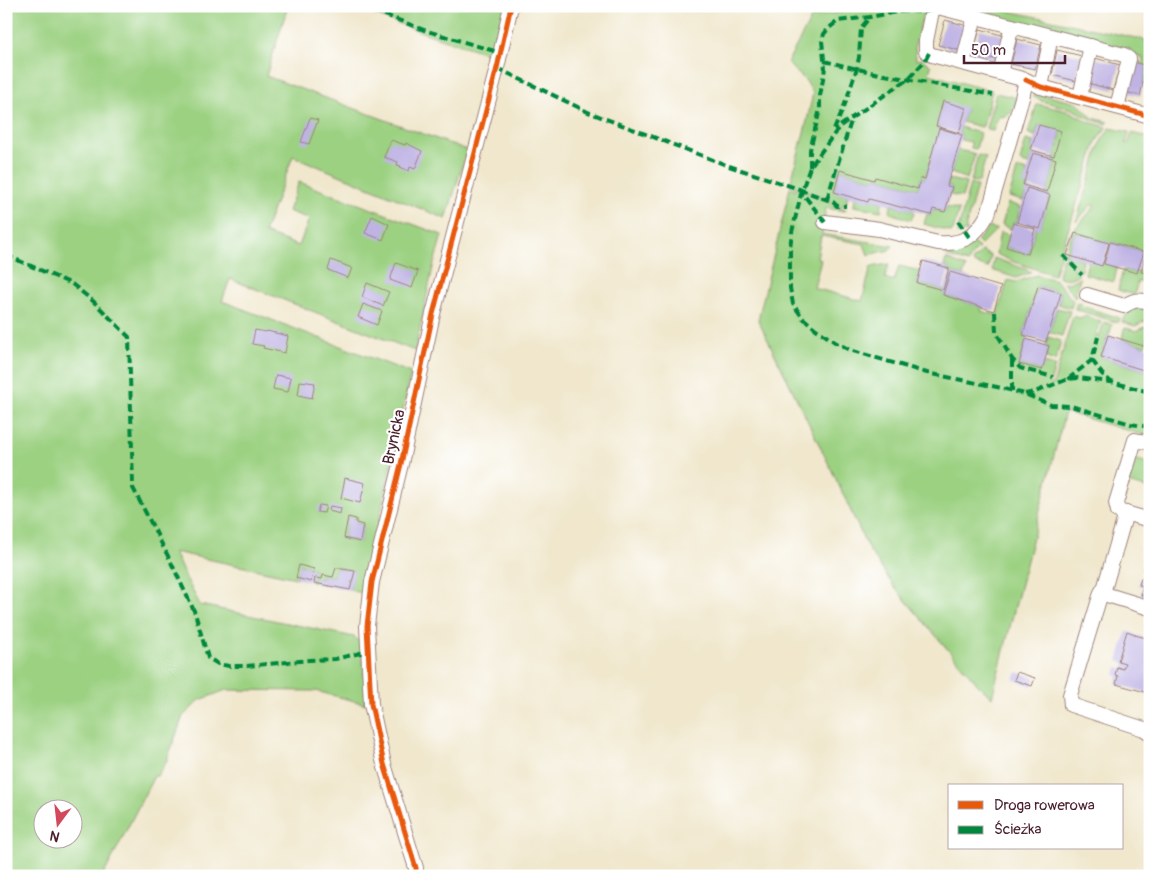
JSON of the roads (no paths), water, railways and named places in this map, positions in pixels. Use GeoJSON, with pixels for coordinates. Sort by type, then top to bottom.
{"type":"FeatureCollection","features":[{"type":"Feature","properties":{"kind":"street","name":"Brynicka"},"geometry":{"type":"LineString","coordinates":[[416,876],[416,868],[384,764],[371,704],[368,626],[372,582],[401,464],[433,314],[497,68],[511,6]]}},
{"type":"Feature","properties":{"kind":"street"},"geometry":{"type":"LineString","coordinates":[[1117,107],[1129,59],[1124,54],[934,6],[926,41],[926,51],[932,55],[1026,80],[1041,87],[1150,116]]}},
{"type":"Feature","properties":{"kind":"street"},"geometry":{"type":"LineString","coordinates":[[963,64],[975,16]]}},
{"type":"Feature","properties":{"kind":"street"},"geometry":{"type":"LineString","coordinates":[[1000,73],[1012,26]]}},
{"type":"Feature","properties":{"kind":"street"},"geometry":{"type":"LineString","coordinates":[[1041,87],[1051,36]]}},
{"type":"Feature","properties":{"kind":"street"},"geometry":{"type":"LineString","coordinates":[[1080,97],[1091,46]]}},
{"type":"Feature","properties":{"kind":"street"},"geometry":{"type":"LineString","coordinates":[[825,222],[883,230],[947,244],[969,237],[981,227],[988,214],[1026,80]]}},
{"type":"Feature","properties":{"kind":"street"},"geometry":{"type":"LineString","coordinates":[[1087,295],[1124,306],[1135,300],[1150,302]]}},
{"type":"Feature","properties":{"kind":"street"},"geometry":{"type":"LineString","coordinates":[[1147,516],[1118,511],[1116,503],[1135,440],[1150,444]]}},
{"type":"Feature","properties":{"kind":"street"},"geometry":{"type":"LineString","coordinates":[[1126,513],[1070,695],[1071,705],[1144,729],[1150,733]]}},
{"type":"Feature","properties":{"kind":"street"},"geometry":{"type":"LineString","coordinates":[[1101,593],[1150,608]]}}]}
